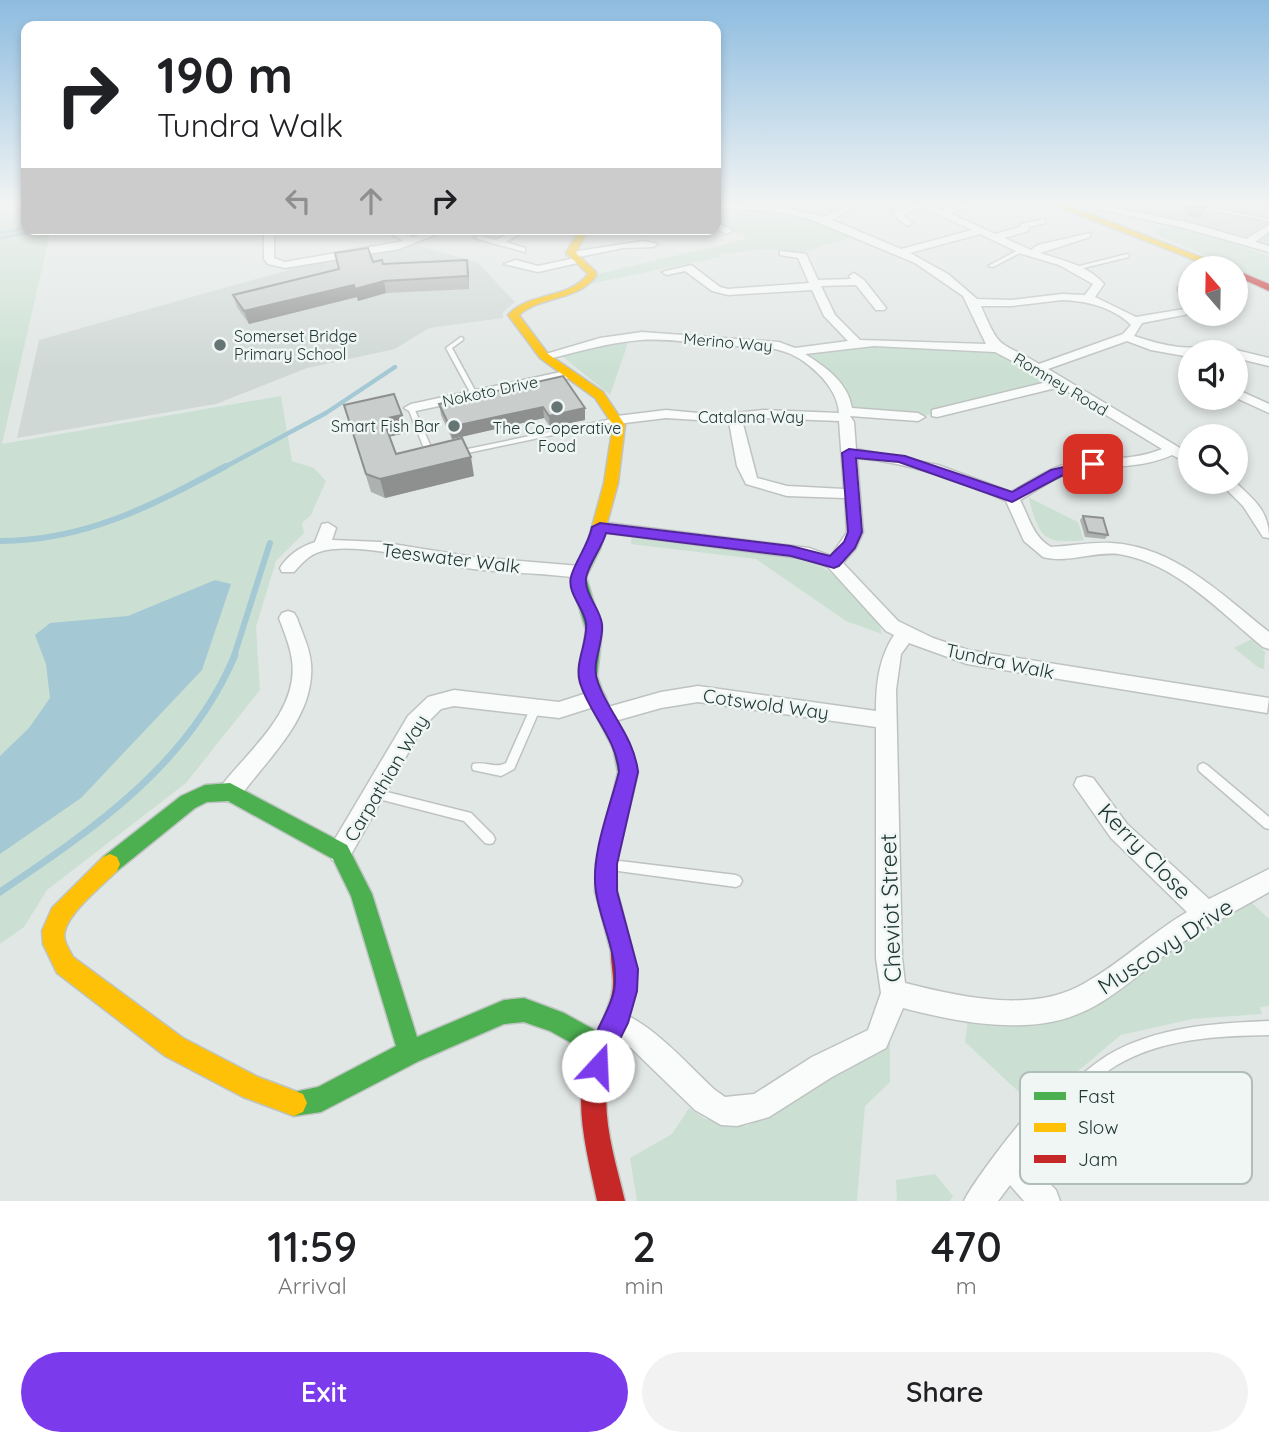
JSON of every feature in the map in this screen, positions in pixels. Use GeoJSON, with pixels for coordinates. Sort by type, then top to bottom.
{"type":"FeatureCollection","features":[{"type":"Feature","properties":{"kind":"street"},"geometry":{"type":"LineString","coordinates":[[269,258],[278,264],[299,264],[333,258]]}},
{"type":"Feature","properties":{"kind":"street"},"geometry":{"type":"LineString","coordinates":[[509,264],[516,263],[537,273],[575,258]]}},
{"type":"Feature","properties":{"kind":"street"},"geometry":{"type":"LineString","coordinates":[[575,258],[593,274],[589,284],[521,306],[513,315],[545,356],[593,389],[621,427],[619,447],[596,545],[580,572],[579,587],[594,624],[586,671],[627,757],[628,772],[606,864],[606,891],[627,969],[625,991],[616,1023],[602,1048],[594,1085],[593,1118],[611,1201]]}},
{"type":"Feature","properties":{"kind":"street"},"geometry":{"type":"LineString","coordinates":[[803,258],[830,316],[856,344]]}},
{"type":"Feature","properties":{"kind":"street"},"geometry":{"type":"LineString","coordinates":[[915,258],[955,284],[975,302],[986,338],[997,348]]}},
{"type":"Feature","properties":{"kind":"street"},"geometry":{"type":"LineString","coordinates":[[1045,258],[1075,268],[1098,280],[1098,287],[1089,297]]}},
{"type":"Feature","properties":{"kind":"street"},"geometry":{"type":"LineString","coordinates":[[667,272],[687,267],[716,289],[728,292],[858,279],[880,308]]}},
{"type":"Feature","properties":{"kind":"street"},"geometry":{"type":"LineString","coordinates":[[1248,278],[1269,288]]}},
{"type":"Feature","properties":{"kind":"street"},"geometry":{"type":"LineString","coordinates":[[975,302],[1011,304],[1067,295],[1089,297],[1136,323],[1178,314]]}},
{"type":"Feature","properties":{"kind":"street"},"geometry":{"type":"LineString","coordinates":[[1128,337],[1136,323]]}},
{"type":"Feature","properties":{"kind":"street","name":"Merino Way"},"geometry":{"type":"LineString","coordinates":[[545,356],[600,342],[642,336],[779,345],[796,351],[840,391],[847,422],[855,532],[850,544],[834,562]]}},
{"type":"Feature","properties":{"kind":"street"},"geometry":{"type":"LineString","coordinates":[[1038,368],[1128,337],[1151,346],[1178,350]]}},
{"type":"Feature","properties":{"kind":"street","name":"Romney Road"},"geometry":{"type":"LineString","coordinates":[[796,351],[898,342],[997,348],[1038,368],[1178,453]]}},
{"type":"Feature","properties":{"kind":"street"},"geometry":{"type":"LineString","coordinates":[[1248,357],[1269,362]]}},
{"type":"Feature","properties":{"kind":"street","name":"Nokoto Drive"},"geometry":{"type":"LineString","coordinates":[[411,408],[570,374]]}},
{"type":"Feature","properties":{"kind":"street"},"geometry":{"type":"LineString","coordinates":[[937,413],[1060,383]]}},
{"type":"Feature","properties":{"kind":"street"},"geometry":{"type":"LineString","coordinates":[[1248,399],[1269,409]]}},
{"type":"Feature","properties":{"kind":"street","name":"Catalana Way"},"geometry":{"type":"LineString","coordinates":[[617,420],[666,415],[734,418],[763,414],[918,417]]}},
{"type":"Feature","properties":{"kind":"street"},"geometry":{"type":"LineString","coordinates":[[734,418],[741,429],[743,465],[751,481],[787,491],[852,494]]}},
{"type":"Feature","properties":{"kind":"street"},"geometry":{"type":"LineString","coordinates":[[1012,498],[1056,473],[1076,466],[1147,461],[1173,450]]}},
{"type":"Feature","properties":{"kind":"street"},"geometry":{"type":"LineString","coordinates":[[849,453],[900,458],[989,487],[1012,498],[1028,536],[1040,550],[1049,553],[1119,549],[1148,556],[1185,577],[1269,642]]}},
{"type":"Feature","properties":{"kind":"street"},"geometry":{"type":"LineString","coordinates":[[1239,494],[1269,533]]}},
{"type":"Feature","properties":{"kind":"street"},"geometry":{"type":"LineString","coordinates":[[1248,503],[1269,502]]}},
{"type":"Feature","properties":{"kind":"street"},"geometry":{"type":"LineString","coordinates":[[600,527],[791,551],[834,562]]}},
{"type":"Feature","properties":{"kind":"street"},"geometry":{"type":"LineString","coordinates":[[288,568],[296,558],[322,546],[328,528]]}},
{"type":"Feature","properties":{"kind":"street","name":"Teeswater Walk"},"geometry":{"type":"LineString","coordinates":[[322,546],[420,552],[472,563],[580,572]]}},
{"type":"Feature","properties":{"kind":"street","name":"Tundra Walk"},"geometry":{"type":"LineString","coordinates":[[834,562],[882,617],[905,634],[984,661],[1268,705]]}},
{"type":"Feature","properties":{"kind":"street"},"geometry":{"type":"LineString","coordinates":[[230,792],[277,732],[290,712],[302,683],[299,649],[288,618]]}},
{"type":"Feature","properties":{"kind":"street","name":"Cheviot Street"},"geometry":{"type":"LineString","coordinates":[[616,1023],[640,1039],[705,1100],[721,1111],[737,1112],[759,1107],[822,1068],[877,1039],[887,1019],[894,992],[889,958],[884,720],[887,669],[895,646],[905,634]]}},
{"type":"Feature","properties":{"kind":"street","name":"Cotswold Way"},"geometry":{"type":"LineString","coordinates":[[602,707],[698,694],[884,720]]}},
{"type":"Feature","properties":{"kind":"street","name":"Carpathian Way"},"geometry":{"type":"LineString","coordinates":[[340,852],[415,722],[435,703],[454,698],[535,709],[602,707]]}},
{"type":"Feature","properties":{"kind":"street","name":"Kerry Close"},"geometry":{"type":"LineString","coordinates":[[1085,785],[1119,831],[1208,915]]}},
{"type":"Feature","properties":{"kind":"street"},"geometry":{"type":"LineString","coordinates":[[410,1052],[354,873],[340,852],[230,792],[205,794],[188,802],[117,860],[62,911],[52,933],[54,947],[65,965],[174,1047],[275,1099],[294,1103],[321,1099],[410,1052],[504,1012],[524,1010],[556,1021],[602,1048]]}},
{"type":"Feature","properties":{"kind":"street","name":"Muscovy Drive"},"geometry":{"type":"LineString","coordinates":[[894,992],[989,1010],[1020,1012],[1052,1009],[1079,1001],[1106,988],[1153,948],[1269,880]]}},
{"type":"Feature","properties":{"kind":"street"},"geometry":{"type":"LineString","coordinates":[[979,1201],[1020,1147]]}},
{"type":"Feature","properties":{"kind":"street"},"geometry":{"type":"LineString","coordinates":[[1008,1162],[1020,1175]]}},
{"type":"Feature","properties":{"kind":"street"},"geometry":{"type":"LineString","coordinates":[[1029,1184],[1045,1201]]}},
{"type":"Feature","properties":{"kind":"lane"},"geometry":{"type":"LineString","coordinates":[[991,266],[1011,258]]}},
{"type":"Feature","properties":{"kind":"lane"},"geometry":{"type":"LineString","coordinates":[[1075,268],[1118,258]]}},
{"type":"Feature","properties":{"kind":"lane"},"geometry":{"type":"LineString","coordinates":[[461,339],[449,348],[474,394]]}},
{"type":"Feature","properties":{"kind":"lane"},"geometry":{"type":"LineString","coordinates":[[411,408],[431,456],[439,457]]}},
{"type":"Feature","properties":{"kind":"lane"},"geometry":{"type":"LineString","coordinates":[[452,454],[595,422],[617,420]]}},
{"type":"Feature","properties":{"kind":"lane"},"geometry":{"type":"LineString","coordinates":[[477,767],[501,771],[510,766],[535,709]]}},
{"type":"Feature","properties":{"kind":"lane"},"geometry":{"type":"LineString","coordinates":[[1203,768],[1269,824]]}},
{"type":"Feature","properties":{"kind":"lane"},"geometry":{"type":"LineString","coordinates":[[374,794],[467,817],[489,839]]}},
{"type":"Feature","properties":{"kind":"lane"},"geometry":{"type":"LineString","coordinates":[[606,864],[736,881]]}},
{"type":"Feature","properties":{"kind":"lane"},"geometry":{"type":"LineString","coordinates":[[1098,1072],[1120,1055],[1168,1037],[1226,1029],[1269,1028]]}},
{"type":"Feature","properties":{"kind":"shaded area","name":"Somerset Bridge Primary School"},"geometry":{"type":"Polygon","coordinates":[[[342,258],[463,258],[477,262],[515,302],[503,312],[503,318],[429,328],[395,349],[307,368],[216,404],[17,438],[39,340],[292,269],[342,258]]]}},
{"type":"Feature","properties":{"kind":"green space"},"geometry":{"type":"Polygon","coordinates":[[[0,258],[44,258],[2,444],[281,396],[292,461],[314,468],[326,481],[311,515],[302,523],[304,533],[276,561],[256,627],[260,690],[186,783],[47,890],[24,927],[0,944],[0,258]]]}},
{"type":"Feature","properties":{"kind":"green space"},"geometry":{"type":"Polygon","coordinates":[[[666,258],[715,258],[589,284],[593,275],[666,258]]]}},
{"type":"Feature","properties":{"kind":"green space"},"geometry":{"type":"Polygon","coordinates":[[[1248,258],[1269,258],[1269,282],[1248,273],[1248,258]]]}},
{"type":"Feature","properties":{"kind":"green space"},"geometry":{"type":"Polygon","coordinates":[[[629,340],[610,395],[562,356],[629,340]]]}},
{"type":"Feature","properties":{"kind":"green space"},"geometry":{"type":"Polygon","coordinates":[[[856,343],[997,348],[1060,383],[918,417],[846,412],[840,391],[796,351],[856,343]]]}},
{"type":"Feature","properties":{"kind":"green space"},"geometry":{"type":"Polygon","coordinates":[[[1028,497],[1078,522],[1084,540],[1058,541],[1044,535],[1039,529],[1028,497]]]}},
{"type":"Feature","properties":{"kind":"green space"},"geometry":{"type":"Polygon","coordinates":[[[632,537],[762,550],[810,562],[827,570],[839,580],[872,616],[882,634],[846,621],[756,559],[631,544],[632,537]]]}},
{"type":"Feature","properties":{"kind":"green space"},"geometry":{"type":"Polygon","coordinates":[[[1252,639],[1265,652],[1264,669],[1234,648],[1252,639]]]}},
{"type":"Feature","properties":{"kind":"green space"},"geometry":{"type":"Polygon","coordinates":[[[1248,899],[1269,919],[1269,1006],[1260,1007],[1262,1014],[1192,1019],[1121,1035],[1077,1072],[1020,1072],[1020,1093],[965,1042],[968,1019],[999,1022],[1161,950],[1248,899]]]}},
{"type":"Feature","properties":{"kind":"green space"},"geometry":{"type":"Polygon","coordinates":[[[890,1040],[890,1082],[865,1106],[857,1201],[637,1201],[630,1158],[672,1134],[689,1108],[705,1119],[747,1126],[890,1040]]]}},
{"type":"Feature","properties":{"kind":"green space"},"geometry":{"type":"Polygon","coordinates":[[[935,1174],[953,1196],[950,1201],[897,1201],[896,1180],[935,1174]]]}},
{"type":"Feature","properties":{"kind":"water"},"geometry":{"type":"Polygon","coordinates":[[[215,580],[231,584],[202,670],[81,798],[0,854],[0,756],[29,728],[50,698],[46,664],[35,635],[50,623],[128,616],[215,580]]]}},
{"type":"Feature","properties":{"kind":"building"},"geometry":{"type":"Polygon","coordinates":[[[336,258],[372,258],[373,262],[382,260],[383,264],[467,260],[468,276],[384,281],[355,289],[354,285],[244,311],[233,295],[339,269],[336,258]]]}},
{"type":"Feature","properties":{"kind":"building"},"geometry":{"type":"Polygon","coordinates":[[[563,376],[585,408],[549,416],[543,407],[450,427],[439,404],[563,376]]]}},
{"type":"Feature","properties":{"kind":"building"},"geometry":{"type":"Polygon","coordinates":[[[394,394],[402,415],[383,419],[396,454],[462,438],[471,457],[380,479],[366,474],[344,405],[394,394]]]}},
{"type":"Feature","properties":{"kind":"building"},"geometry":{"type":"Polygon","coordinates":[[[1083,516],[1103,518],[1108,535],[1088,532],[1083,516]]]}},
{"type":"Feature","properties":{"kind":"waterway"},"geometry":{"type":"LineString","coordinates":[[223,468],[326,413],[395,367]]}},
{"type":"Feature","properties":{"kind":"waterway"},"geometry":{"type":"LineString","coordinates":[[0,541],[61,535],[90,528],[145,507],[226,466]]}},
{"type":"Feature","properties":{"kind":"waterway"},"geometry":{"type":"LineString","coordinates":[[234,656],[270,543]]}},
{"type":"Feature","properties":{"kind":"waterway"},"geometry":{"type":"LineString","coordinates":[[0,892],[104,818],[165,761],[192,729],[216,694],[235,655]]}},
{"type":"Feature","properties":{"kind":"traffic: fast"},"geometry":{"type":"LineString","coordinates":[[593,549],[578,577],[594,630],[588,676],[595,696],[622,748],[628,772],[606,864],[606,891],[621,948]]}},
{"type":"Feature","properties":{"kind":"traffic: fast"},"geometry":{"type":"LineString","coordinates":[[110,864],[188,802],[205,794],[230,792],[340,852],[361,894],[410,1052]]}},
{"type":"Feature","properties":{"kind":"traffic: fast"},"geometry":{"type":"LineString","coordinates":[[294,1103],[321,1099],[410,1052],[504,1012],[524,1010],[556,1021],[602,1048]]}},
{"type":"Feature","properties":{"kind":"traffic: slow"},"geometry":{"type":"LineString","coordinates":[[576,258],[593,274],[586,283],[566,294],[532,302],[513,315],[544,356],[599,395],[619,425],[611,483],[593,549]]}},
{"type":"Feature","properties":{"kind":"traffic: slow"},"geometry":{"type":"LineString","coordinates":[[110,864],[74,899],[60,916],[53,931],[54,944],[65,965],[174,1047],[252,1088],[294,1103]]}},
{"type":"Feature","properties":{"kind":"traffic: jam"},"geometry":{"type":"LineString","coordinates":[[1248,278],[1269,288]]}},
{"type":"Feature","properties":{"kind":"traffic: jam"},"geometry":{"type":"LineString","coordinates":[[611,1201],[598,1142],[594,1098],[600,1055],[625,988],[626,976],[621,948]]}},
{"type":"Feature","properties":{"kind":"place","name":"Somerset Bridge Primary School"},"geometry":{"type":"Point","coordinates":[220,345]}},
{"type":"Feature","properties":{"kind":"place","name":"The Co-operative Food"},"geometry":{"type":"Point","coordinates":[557,407]}},
{"type":"Feature","properties":{"kind":"place","name":"Smart Fish Bar"},"geometry":{"type":"Point","coordinates":[454,426]}},
{"type":"Feature","properties":{"kind":"route"},"geometry":{"type":"LineString","coordinates":[[598,1066],[602,1048],[616,1023],[625,991],[627,969],[606,891],[606,864],[628,772],[627,757],[620,738],[596,698],[586,671],[594,624],[579,587],[579,577],[583,564],[596,545],[600,527],[645,535],[791,551],[834,562],[850,544],[855,532],[849,453],[900,458],[989,487],[1012,498],[1056,473],[1093,464]]}}]}
